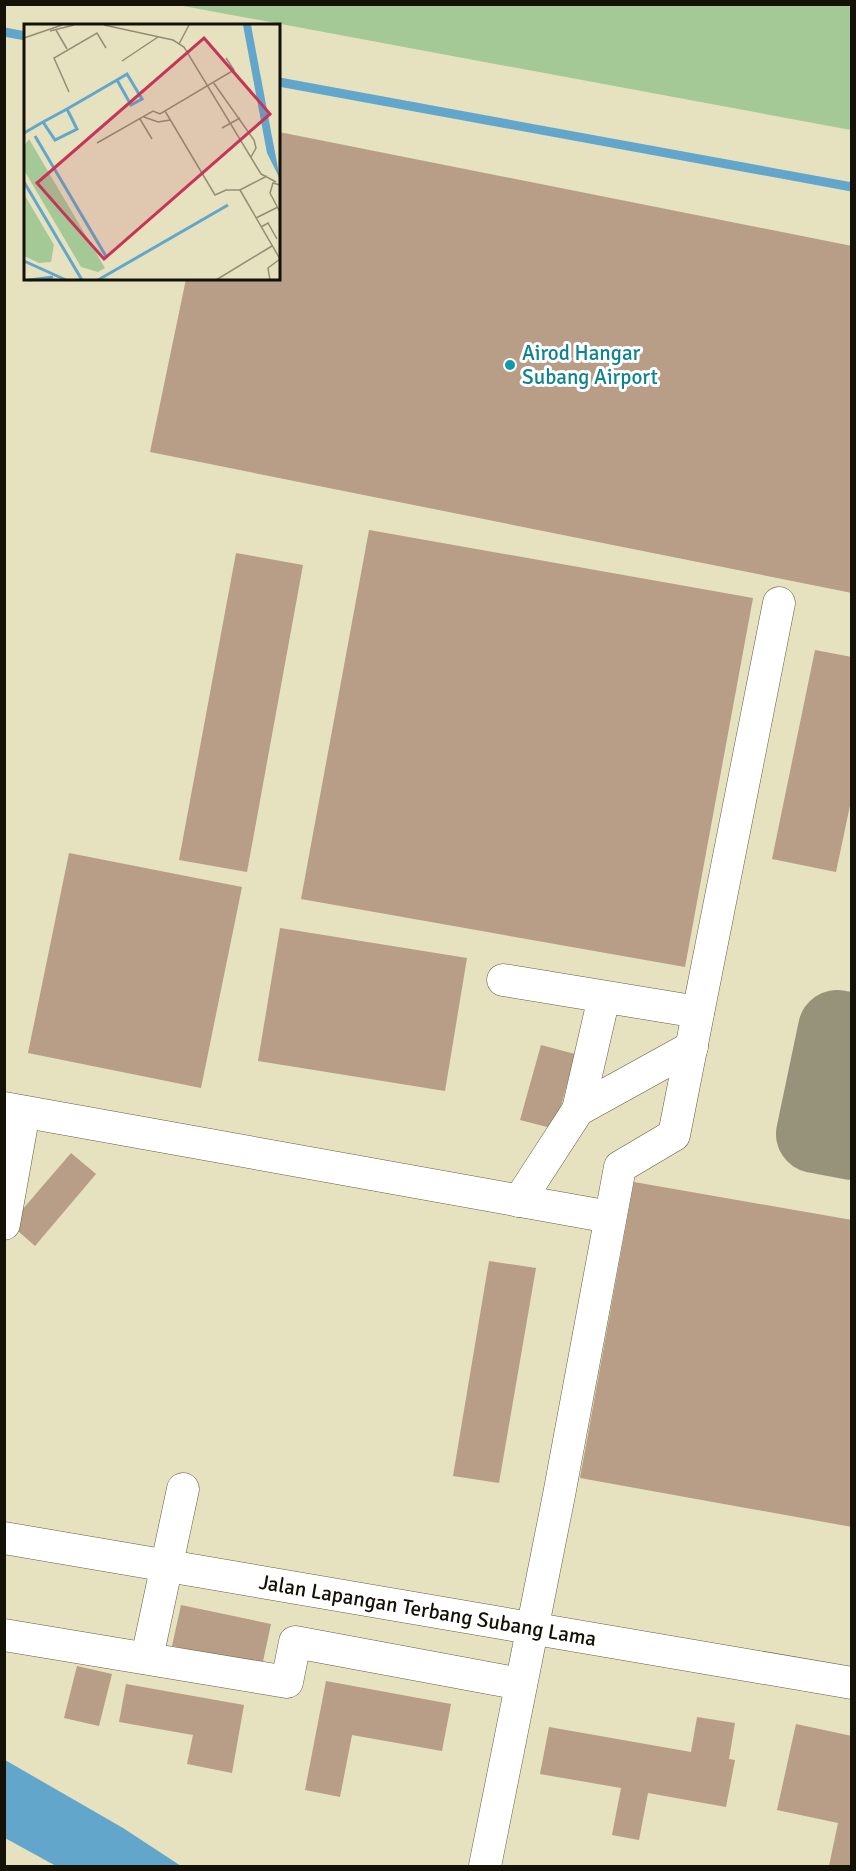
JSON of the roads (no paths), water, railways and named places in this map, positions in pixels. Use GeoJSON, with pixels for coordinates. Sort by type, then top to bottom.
{"type":"FeatureCollection","features":[{"type":"Feature","properties":{"kind":"lane"},"geometry":{"type":"LineString","coordinates":[[485,1866],[559,1495],[620,1167],[674,1135],[779,603]]}},
{"type":"Feature","properties":{"kind":"lane"},"geometry":{"type":"LineString","coordinates":[[503,980],[698,1012]]}},
{"type":"Feature","properties":{"kind":"lane"},"geometry":{"type":"LineString","coordinates":[[519,1201],[578,1110],[603,997]]}},
{"type":"Feature","properties":{"kind":"lane"},"geometry":{"type":"LineString","coordinates":[[578,1110],[692,1047]]}},
{"type":"Feature","properties":{"kind":"lane"},"geometry":{"type":"LineString","coordinates":[[4,1224],[14,1110],[610,1217]]}},
{"type":"Feature","properties":{"kind":"lane"},"geometry":{"type":"LineString","coordinates":[[147,1658],[183,1489]]}},
{"type":"Feature","properties":{"kind":"lane","name":"Jalan Lapangan Terbang Subang Lama"},"geometry":{"type":"LineString","coordinates":[[4,1538],[852,1683]]}},
{"type":"Feature","properties":{"kind":"lane"},"geometry":{"type":"LineString","coordinates":[[4,1635],[287,1682],[295,1641],[521,1684]]}},
{"type":"Feature","properties":{"kind":"water"},"geometry":{"type":"Polygon","coordinates":[[[5,1760],[123,1828],[181,1866],[56,1866],[5,1838],[5,1760]]]}},
{"type":"Feature","properties":{"kind":"waterway"},"geometry":{"type":"LineString","coordinates":[[4,32],[24,36]]}},
{"type":"Feature","properties":{"kind":"waterway"},"geometry":{"type":"LineString","coordinates":[[280,82],[852,187]]}},
{"type":"Feature","properties":{"kind":"place","name":"Airod Hangar Subang Airport"},"geometry":{"type":"Point","coordinates":[510,365]}}]}
